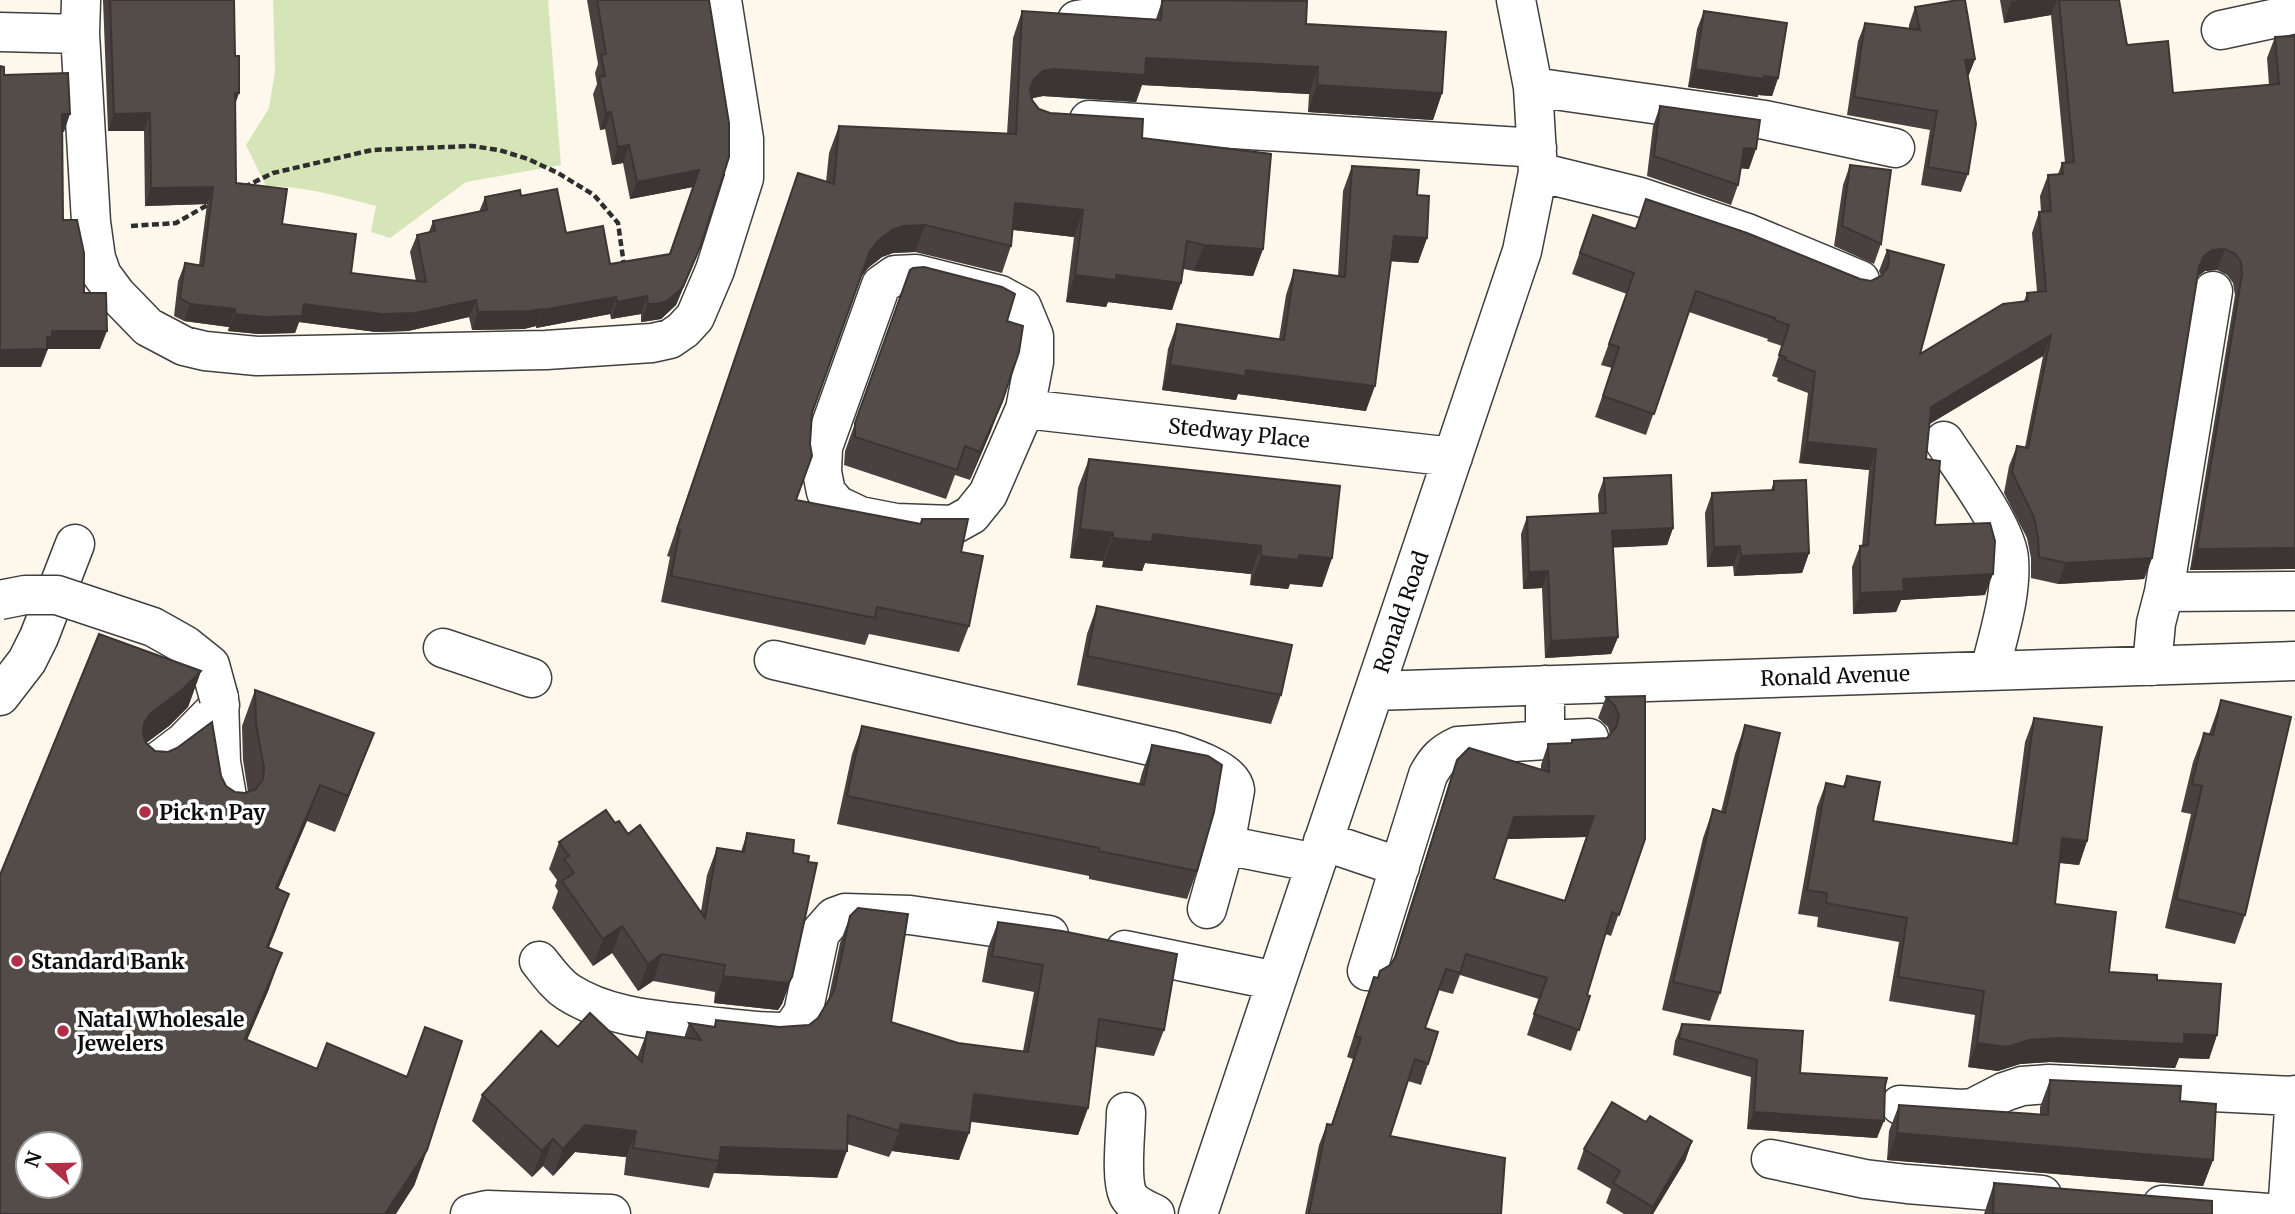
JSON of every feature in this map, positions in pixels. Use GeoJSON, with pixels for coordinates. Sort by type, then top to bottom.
{"type":"FeatureCollection","features":[{"type":"Feature","properties":{"kind":"street"},"geometry":{"type":"LineString","coordinates":[[0,32],[80,17],[96,258],[102,275],[148,327],[184,346],[205,351],[257,356],[546,350],[652,343],[670,339],[695,317],[715,271],[744,178],[744,139],[722,0]]}},
{"type":"Feature","properties":{"kind":"street"},"geometry":{"type":"LineString","coordinates":[[1077,20],[1131,12],[1167,0]]}},
{"type":"Feature","properties":{"kind":"street","name":"Ronald Road"},"geometry":{"type":"LineString","coordinates":[[1198,1214],[1522,251],[1538,160],[1533,87],[1516,0]]}},
{"type":"Feature","properties":{"kind":"street"},"geometry":{"type":"LineString","coordinates":[[2221,30],[2295,14]]}},
{"type":"Feature","properties":{"kind":"street"},"geometry":{"type":"LineString","coordinates":[[1533,87],[1765,120],[1895,148]]}},
{"type":"Feature","properties":{"kind":"street"},"geometry":{"type":"LineString","coordinates":[[1055,118],[1538,160],[1773,242],[1860,280]]}},
{"type":"Feature","properties":{"kind":"street"},"geometry":{"type":"LineString","coordinates":[[916,274],[1000,295],[1022,307],[1034,335],[1034,362],[1025,408],[988,494],[971,515],[953,525],[896,523],[860,516],[837,505],[826,492],[822,472],[824,447],[881,285],[895,275],[916,274]]}},
{"type":"Feature","properties":{"kind":"street"},"geometry":{"type":"LineString","coordinates":[[2152,666],[2156,623],[2164,592],[2213,291]]}},
{"type":"Feature","properties":{"kind":"street","name":"Stedway Place"},"geometry":{"type":"LineString","coordinates":[[1025,408],[1453,457]]}},
{"type":"Feature","properties":{"kind":"street"},"geometry":{"type":"LineString","coordinates":[[1944,441],[2003,537],[2009,557],[2003,615],[1990,671]]}},
{"type":"Feature","properties":{"kind":"street"},"geometry":{"type":"LineString","coordinates":[[0,696],[27,661],[39,637],[75,544]]}},
{"type":"Feature","properties":{"kind":"street"},"geometry":{"type":"LineString","coordinates":[[2164,592],[2295,591]]}},
{"type":"Feature","properties":{"kind":"street"},"geometry":{"type":"LineString","coordinates":[[0,600],[25,595],[57,595],[153,627],[185,645],[210,665],[220,702],[221,762],[229,808]]}},
{"type":"Feature","properties":{"kind":"street"},"geometry":{"type":"LineString","coordinates":[[443,648],[532,678]]}},
{"type":"Feature","properties":{"kind":"street"},"geometry":{"type":"LineString","coordinates":[[774,660],[1172,751],[1192,757],[1228,776],[1234,783],[1235,790],[1225,845],[1207,909]]}},
{"type":"Feature","properties":{"kind":"street","name":"Ronald Avenue"},"geometry":{"type":"LineString","coordinates":[[1374,691],[2295,661]]}},
{"type":"Feature","properties":{"kind":"street"},"geometry":{"type":"LineString","coordinates":[[1545,685],[1545,740]]}},
{"type":"Feature","properties":{"kind":"street"},"geometry":{"type":"LineString","coordinates":[[151,767],[184,742],[220,702]]}},
{"type":"Feature","properties":{"kind":"street"},"geometry":{"type":"LineString","coordinates":[[1367,971],[1428,775],[1436,760],[1458,746],[1589,738]]}},
{"type":"Feature","properties":{"kind":"street"},"geometry":{"type":"LineString","coordinates":[[1225,845],[1319,852],[1399,867]]}},
{"type":"Feature","properties":{"kind":"street"},"geometry":{"type":"LineString","coordinates":[[539,961],[555,982],[567,992],[616,1013],[756,1032],[790,1032],[803,1013],[820,933],[834,917],[845,913],[910,915],[1088,942],[1276,981]]}},
{"type":"Feature","properties":{"kind":"street"},"geometry":{"type":"LineString","coordinates":[[1900,1105],[1973,1108],[2022,1086],[2049,1084],[2295,1096],[2287,1214]]}},
{"type":"Feature","properties":{"kind":"street"},"geometry":{"type":"LineString","coordinates":[[1126,1112],[1124,1179],[1128,1195],[1138,1206],[1155,1214]]}},
{"type":"Feature","properties":{"kind":"street"},"geometry":{"type":"LineString","coordinates":[[1771,1159],[1865,1179],[2073,1198]]}},
{"type":"Feature","properties":{"kind":"street"},"geometry":{"type":"LineString","coordinates":[[2129,1202],[2281,1214]]}},
{"type":"Feature","properties":{"kind":"street"},"geometry":{"type":"LineString","coordinates":[[470,1214],[487,1210],[611,1214]]}},
{"type":"Feature","properties":{"kind":"path"},"geometry":{"type":"LineString","coordinates":[[240,189],[273,173],[372,150],[471,146],[499,150],[528,159],[558,173],[594,195],[618,223],[626,277]]}},
{"type":"Feature","properties":{"kind":"path"},"geometry":{"type":"LineString","coordinates":[[92,222],[137,227],[176,223],[218,200]]}},
{"type":"Feature","properties":{"kind":"green space"},"geometry":{"type":"Polygon","coordinates":[[[273,0],[548,0],[561,165],[466,182],[390,238],[371,232],[376,206],[335,195],[266,186],[246,145],[269,108],[275,71],[273,0]]]}},
{"type":"Feature","properties":{"kind":"building"},"geometry":{"type":"Polygon","coordinates":[[[110,0],[234,0],[235,56],[239,56],[239,93],[235,93],[236,183],[287,189],[282,224],[356,234],[351,273],[426,282],[417,235],[435,231],[433,221],[487,210],[485,197],[520,190],[521,196],[557,189],[566,233],[603,226],[610,264],[670,254],[699,170],[637,182],[629,145],[618,147],[611,112],[606,113],[599,77],[605,76],[601,55],[606,54],[597,0],[709,0],[729,123],[729,157],[701,245],[683,287],[667,301],[655,304],[648,304],[647,296],[617,302],[616,297],[530,311],[478,312],[476,300],[415,313],[382,314],[304,304],[302,316],[264,317],[235,314],[235,309],[190,304],[180,298],[185,263],[203,266],[213,187],[151,188],[150,113],[114,114],[110,0]]]}},
{"type":"Feature","properties":{"kind":"building"},"geometry":{"type":"Polygon","coordinates":[[[1965,0],[1975,59],[1965,60],[1976,124],[1968,174],[1928,167],[1937,111],[1854,97],[1865,23],[1920,30],[1915,7],[1965,0]]]}},
{"type":"Feature","properties":{"kind":"building"},"geometry":{"type":"Polygon","coordinates":[[[2059,0],[2119,0],[2127,45],[2168,41],[2173,93],[2279,84],[2275,37],[2295,36],[2295,548],[2197,549],[2242,274],[2241,262],[2235,254],[2225,249],[2212,250],[2203,257],[2199,267],[2152,558],[2066,563],[2039,557],[2034,517],[2012,472],[2017,446],[2028,448],[2051,335],[1931,407],[1926,459],[1940,461],[1935,525],[1990,523],[1995,541],[1993,574],[1903,579],[1904,591],[1860,593],[1860,546],[1868,545],[1876,449],[1807,442],[1815,372],[1779,355],[1789,325],[1696,291],[1654,414],[1603,396],[1619,347],[1609,344],[1634,273],[1580,253],[1593,215],[1636,229],[1646,199],[1747,233],[1860,279],[1871,281],[1881,276],[1888,267],[1887,250],[1944,265],[1920,354],[2003,304],[2028,301],[2027,293],[2046,291],[2039,212],[2051,211],[2048,175],[2063,174],[2062,163],[2074,162],[2059,0]]]}},
{"type":"Feature","properties":{"kind":"building"},"geometry":{"type":"Polygon","coordinates":[[[1162,1],[1307,1],[1306,24],[1446,32],[1442,93],[1317,85],[1318,67],[1146,58],[1145,75],[1053,69],[1043,71],[1034,79],[1030,89],[1032,100],[1039,109],[1050,113],[1143,119],[1142,138],[1271,154],[1263,249],[1204,245],[1187,241],[1181,283],[1116,275],[1116,280],[1075,275],[1083,210],[1015,203],[1011,246],[925,225],[903,226],[892,230],[870,251],[812,413],[812,456],[796,500],[921,524],[922,519],[968,519],[961,552],[983,556],[969,626],[877,607],[875,618],[671,576],[680,530],[677,529],[798,173],[834,184],[839,126],[1016,134],[1022,11],[1161,20],[1162,1]]]}},
{"type":"Feature","properties":{"kind":"building"},"geometry":{"type":"Polygon","coordinates":[[[1704,11],[1787,23],[1778,78],[1764,76],[1764,79],[1695,69],[1704,11]]]}},
{"type":"Feature","properties":{"kind":"building"},"geometry":{"type":"Polygon","coordinates":[[[0,66],[4,67],[4,75],[68,73],[70,114],[62,114],[63,220],[77,220],[84,253],[84,293],[106,293],[107,331],[52,331],[52,337],[47,337],[47,349],[0,350],[0,66]]]}},
{"type":"Feature","properties":{"kind":"building"},"geometry":{"type":"Polygon","coordinates":[[[1660,106],[1760,120],[1756,149],[1744,148],[1738,185],[1654,156],[1660,106]]]}},
{"type":"Feature","properties":{"kind":"building"},"geometry":{"type":"Polygon","coordinates":[[[1850,165],[1891,170],[1881,244],[1842,226],[1850,165]]]}},
{"type":"Feature","properties":{"kind":"building"},"geometry":{"type":"Polygon","coordinates":[[[1352,166],[1419,170],[1417,195],[1429,196],[1427,238],[1394,236],[1375,386],[1246,370],[1245,376],[1170,365],[1177,324],[1284,340],[1294,270],[1345,277],[1352,166]]]}},
{"type":"Feature","properties":{"kind":"building"},"geometry":{"type":"Polygon","coordinates":[[[924,267],[1002,287],[1015,294],[1007,321],[1023,326],[1019,352],[1002,402],[980,452],[965,446],[957,470],[855,437],[855,423],[910,270],[924,267]]]}},
{"type":"Feature","properties":{"kind":"building"},"geometry":{"type":"Polygon","coordinates":[[[1089,459],[1340,486],[1332,558],[1299,555],[1298,560],[1261,556],[1261,546],[1153,534],[1152,542],[1113,538],[1113,533],[1080,529],[1089,459]]]}},
{"type":"Feature","properties":{"kind":"building"},"geometry":{"type":"Polygon","coordinates":[[[1671,475],[1673,528],[1612,531],[1618,637],[1551,641],[1548,571],[1529,572],[1527,517],[1606,513],[1604,478],[1671,475]]]}},
{"type":"Feature","properties":{"kind":"building"},"geometry":{"type":"Polygon","coordinates":[[[1806,480],[1809,553],[1741,556],[1740,546],[1714,547],[1712,493],[1774,490],[1774,481],[1806,480]]]}},
{"type":"Feature","properties":{"kind":"building"},"geometry":{"type":"Polygon","coordinates":[[[1097,606],[1292,645],[1281,695],[1087,656],[1097,606]]]}},
{"type":"Feature","properties":{"kind":"building"},"geometry":{"type":"Polygon","coordinates":[[[99,634],[201,671],[183,689],[150,714],[144,723],[143,734],[146,743],[155,751],[168,752],[212,722],[221,776],[226,786],[235,792],[245,793],[256,789],[263,779],[255,690],[374,733],[348,796],[320,785],[276,888],[289,894],[267,947],[282,953],[245,1039],[317,1069],[327,1043],[407,1077],[425,1027],[462,1041],[427,1150],[385,1214],[0,1214],[0,875],[99,634]]]}},
{"type":"Feature","properties":{"kind":"building"},"geometry":{"type":"Polygon","coordinates":[[[1645,696],[1645,839],[1619,915],[1612,912],[1579,1030],[1534,1014],[1547,978],[1466,954],[1460,973],[1446,969],[1425,1028],[1438,1032],[1428,1064],[1415,1059],[1390,1136],[1505,1158],[1501,1214],[1309,1214],[1327,1124],[1332,1125],[1361,1038],[1355,1036],[1374,977],[1378,978],[1380,971],[1390,965],[1396,956],[1457,760],[1469,748],[1549,772],[1548,744],[1607,738],[1616,727],[1619,716],[1615,706],[1606,697],[1645,696]],[[1594,816],[1514,817],[1494,879],[1565,901],[1594,816]]]}},
{"type":"Feature","properties":{"kind":"building"},"geometry":{"type":"Polygon","coordinates":[[[2221,700],[2291,717],[2245,915],[2176,899],[2202,786],[2192,784],[2204,733],[2213,735],[2221,700]]]}},
{"type":"Feature","properties":{"kind":"building"},"geometry":{"type":"Polygon","coordinates":[[[2034,718],[2102,727],[2087,841],[2062,838],[2055,904],[2116,912],[2109,972],[2157,975],[2157,980],[2221,984],[2217,1035],[2184,1034],[2184,1044],[2059,1038],[2029,1040],[2007,1047],[1977,1043],[1984,991],[1898,977],[1907,918],[1826,903],[1827,893],[1807,890],[1826,783],[1845,787],[1847,776],[1880,782],[1873,821],[2017,844],[2034,718]]]}},
{"type":"Feature","properties":{"kind":"building"},"geometry":{"type":"Polygon","coordinates":[[[1745,725],[1780,733],[1720,993],[1673,982],[1713,809],[1725,813],[1745,725]]]}},
{"type":"Feature","properties":{"kind":"building"},"geometry":{"type":"Polygon","coordinates":[[[862,726],[1144,785],[1152,745],[1208,756],[1222,765],[1214,812],[1197,871],[847,796],[862,726]]]}},
{"type":"Feature","properties":{"kind":"building"},"geometry":{"type":"Polygon","coordinates":[[[606,810],[615,823],[619,821],[628,834],[640,825],[705,918],[717,848],[744,852],[747,833],[794,840],[793,853],[809,856],[808,862],[817,863],[792,977],[788,983],[723,976],[725,965],[662,954],[648,964],[622,926],[603,939],[562,881],[574,873],[564,859],[569,856],[559,842],[606,810]]]}},
{"type":"Feature","properties":{"kind":"building"},"geometry":{"type":"Polygon","coordinates":[[[858,908],[908,914],[891,1022],[958,1043],[1028,1052],[1043,965],[992,956],[998,922],[1062,931],[1177,954],[1164,1030],[1099,1019],[1088,1108],[974,1094],[969,1133],[901,1124],[899,1131],[848,1115],[847,1151],[721,1147],[719,1161],[633,1148],[636,1131],[585,1125],[563,1149],[553,1139],[542,1151],[482,1095],[541,1031],[558,1047],[590,1013],[642,1062],[647,1032],[701,1040],[689,1023],[715,1027],[716,1020],[779,1027],[809,1025],[818,1018],[834,991],[850,916],[858,908]]]}},
{"type":"Feature","properties":{"kind":"building"},"geometry":{"type":"Polygon","coordinates":[[[1682,1024],[1803,1031],[1800,1073],[1887,1078],[1884,1121],[1754,1112],[1757,1060],[1679,1038],[1682,1024]]]}},
{"type":"Feature","properties":{"kind":"building"},"geometry":{"type":"Polygon","coordinates":[[[2050,1080],[2181,1086],[2180,1101],[2216,1104],[2213,1160],[1897,1133],[1899,1105],[2048,1115],[2050,1080]]]}},
{"type":"Feature","properties":{"kind":"building"},"geometry":{"type":"Polygon","coordinates":[[[1612,1102],[1646,1122],[1650,1116],[1692,1141],[1653,1207],[1613,1183],[1620,1171],[1584,1149],[1612,1102]]]}},
{"type":"Feature","properties":{"kind":"building"},"geometry":{"type":"Polygon","coordinates":[[[1994,1183],[2212,1201],[2212,1214],[1993,1214],[1994,1183]]]}},
{"type":"Feature","properties":{"kind":"place","name":"Pick n Pay"},"geometry":{"type":"Point","coordinates":[145,812]}},
{"type":"Feature","properties":{"kind":"place","name":"Standard Bank"},"geometry":{"type":"Point","coordinates":[17,961]}},
{"type":"Feature","properties":{"kind":"place","name":"Natal Wholesale Jewelers"},"geometry":{"type":"Point","coordinates":[63,1031]}}]}
